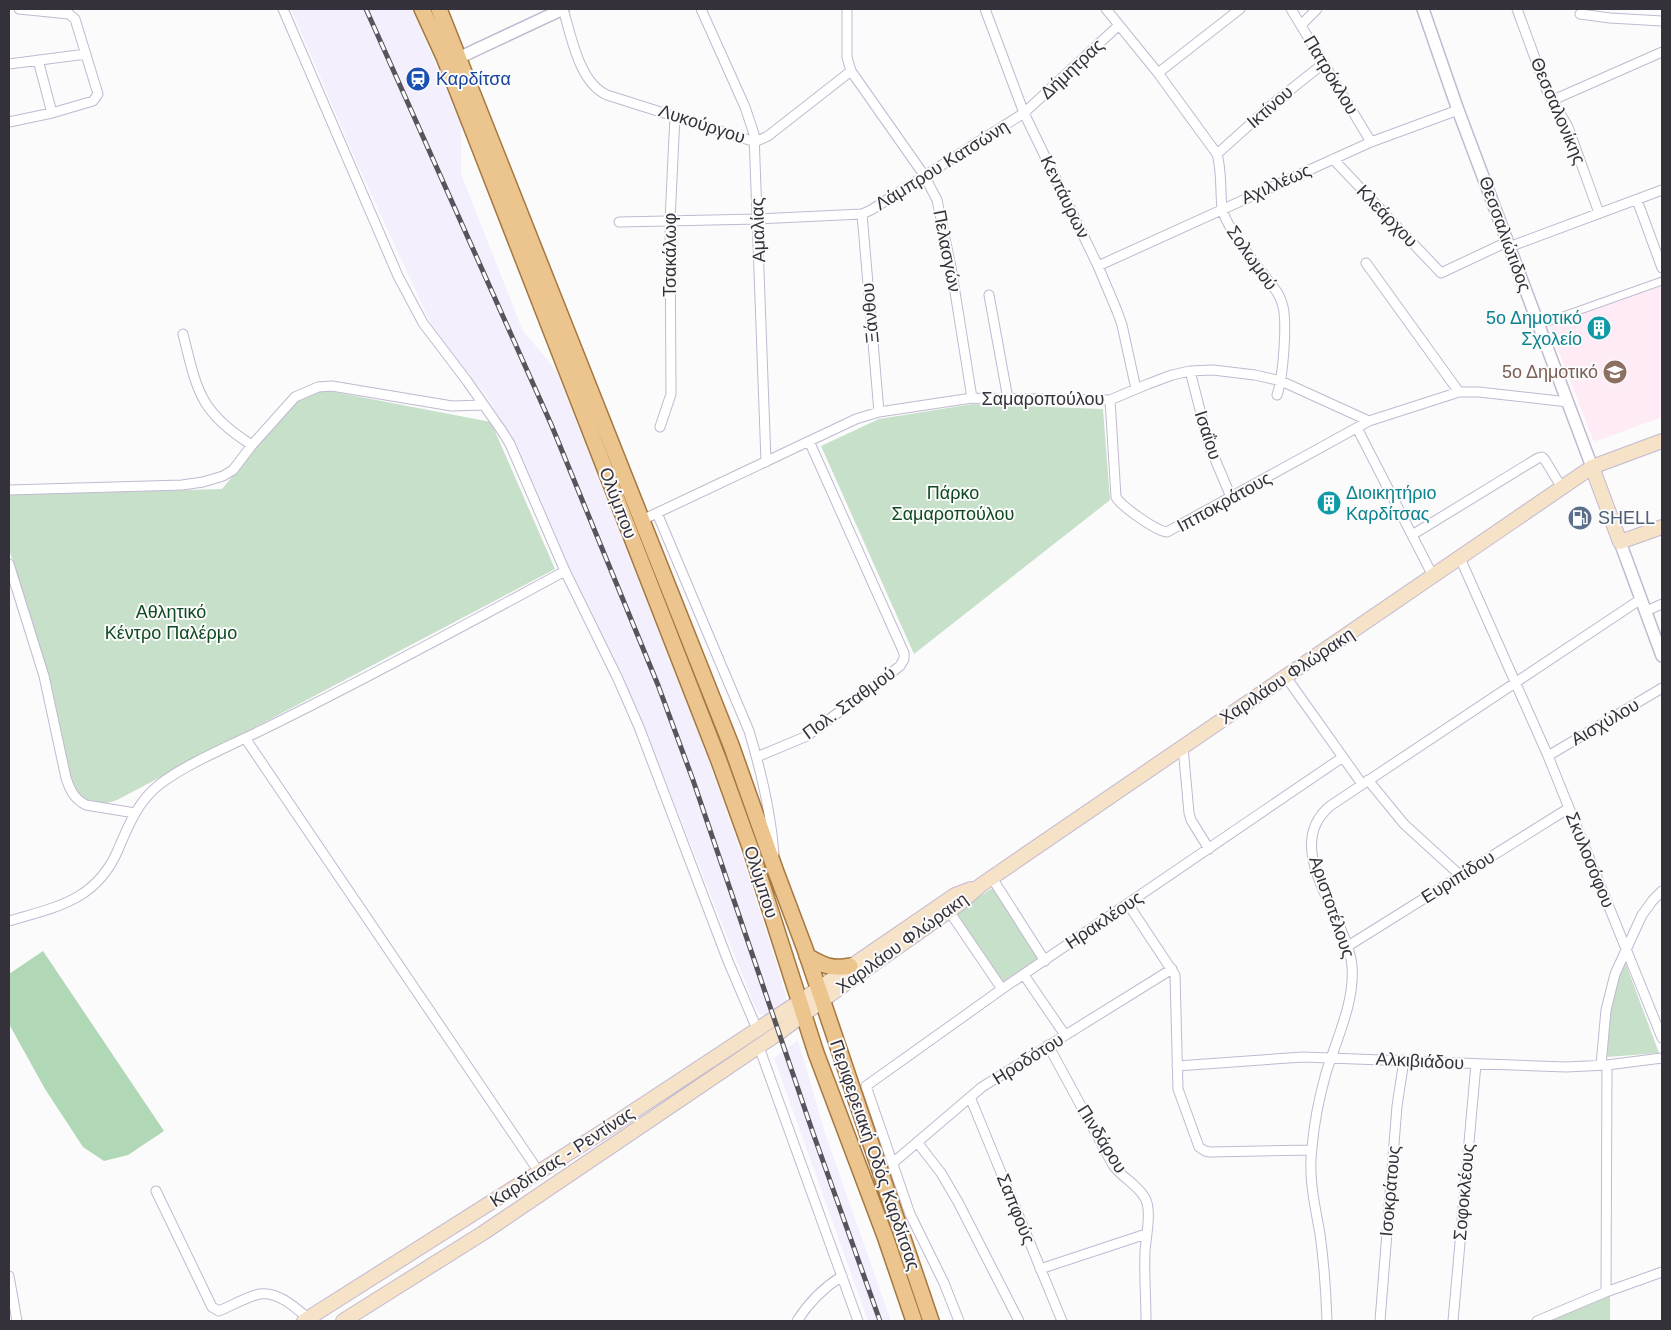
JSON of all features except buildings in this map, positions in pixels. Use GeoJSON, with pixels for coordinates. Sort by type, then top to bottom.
{"type":"FeatureCollection","features":[{"type":"Feature","properties":{"kind":"main road","name":"Ολύμπου"},"geometry":{"type":"LineString","coordinates":[[422,9],[453,60],[642,520],[731,745],[808,956],[820,995]]}},
{"type":"Feature","properties":{"kind":"main road","name":"Ολύμπου"},"geometry":{"type":"LineString","coordinates":[[439,9],[453,60],[719,761],[750,847],[801,1009]]}},
{"type":"Feature","properties":{"kind":"main road","name":"Χαριλάου Φλώρακη"},"geometry":{"type":"LineString","coordinates":[[820,995],[949,911],[987,881],[1592,467],[1662,442]]}},
{"type":"Feature","properties":{"kind":"main road","name":"Θεσσαλιώτιδος"},"geometry":{"type":"LineString","coordinates":[[1592,467],[1620,542]]}},
{"type":"Feature","properties":{"kind":"main road"},"geometry":{"type":"LineString","coordinates":[[1620,542],[1662,527]]}},
{"type":"Feature","properties":{"kind":"main road","name":"Χαριλάου Φλώρακη"},"geometry":{"type":"LineString","coordinates":[[820,995],[850,966],[955,895],[987,881]]}},
{"type":"Feature","properties":{"kind":"main road"},"geometry":{"type":"LineString","coordinates":[[808,956],[827,967],[840,968],[850,966]]}},
{"type":"Feature","properties":{"kind":"main road","name":"Καρδίτσας - Ρεντίνας"},"geometry":{"type":"LineString","coordinates":[[343,1321],[483,1233],[759,1047],[801,1009],[820,995]]}},
{"type":"Feature","properties":{"kind":"main road","name":"Περιφερειακή Οδός Καρδίτσας"},"geometry":{"type":"LineString","coordinates":[[820,995],[931,1321]]}},
{"type":"Feature","properties":{"kind":"main road","name":"Καρδίτσας - Ρεντίνας"},"geometry":{"type":"LineString","coordinates":[[308,1321],[605,1130],[757,1029],[801,1009]]}},
{"type":"Feature","properties":{"kind":"main road","name":"Περιφερειακή Οδός Καρδίτσας"},"geometry":{"type":"LineString","coordinates":[[801,1009],[885,1236],[914,1321]]}},
{"type":"Feature","properties":{"kind":"main road"},"geometry":{"type":"LineString","coordinates":[[605,1130],[615,1145]]}},
{"type":"Feature","properties":{"kind":"street"},"geometry":{"type":"LineString","coordinates":[[9,122],[52,113],[93,101],[98,94],[75,19],[69,14],[19,9]]}},
{"type":"Feature","properties":{"kind":"street"},"geometry":{"type":"LineString","coordinates":[[284,9],[398,276],[422,323],[467,381],[510,444],[565,571],[639,727],[728,961],[757,1029]]}},
{"type":"Feature","properties":{"kind":"street"},"geometry":{"type":"LineString","coordinates":[[453,60],[563,9]]}},
{"type":"Feature","properties":{"kind":"street","name":"Λυκούργου"},"geometry":{"type":"LineString","coordinates":[[563,9],[583,69],[594,87],[607,95],[755,141],[774,131],[852,71]]}},
{"type":"Feature","properties":{"kind":"street","name":"Αμαλίας"},"geometry":{"type":"LineString","coordinates":[[701,9],[748,113],[755,141],[766,462]]}},
{"type":"Feature","properties":{"kind":"street","name":"Πελασγών"},"geometry":{"type":"LineString","coordinates":[[847,9],[848,57],[852,71],[924,176],[937,200],[972,398]]}},
{"type":"Feature","properties":{"kind":"street","name":"Κεντάυρων"},"geometry":{"type":"LineString","coordinates":[[985,9],[1024,113],[1098,266],[1120,317],[1136,389]]}},
{"type":"Feature","properties":{"kind":"street","name":"Σολωμού"},"geometry":{"type":"LineString","coordinates":[[1106,9],[1158,73],[1217,154],[1220,164],[1222,208],[1228,224],[1277,292],[1282,303],[1285,318],[1281,381],[1277,395]]}},
{"type":"Feature","properties":{"kind":"street"},"geometry":{"type":"LineString","coordinates":[[1158,73],[1240,9]]}},
{"type":"Feature","properties":{"kind":"street","name":"Πατρόκλου"},"geometry":{"type":"LineString","coordinates":[[1291,9],[1371,142]]}},
{"type":"Feature","properties":{"kind":"street"},"geometry":{"type":"LineString","coordinates":[[1301,25],[1317,9]]}},
{"type":"Feature","properties":{"kind":"street","name":"Θεσσαλιώτιδος"},"geometry":{"type":"LineString","coordinates":[[1423,9],[1458,110],[1592,467]]}},
{"type":"Feature","properties":{"kind":"street","name":"Θεσσαλονίκης"},"geometry":{"type":"LineString","coordinates":[[1517,9],[1548,91],[1568,127],[1599,213]]}},
{"type":"Feature","properties":{"kind":"street"},"geometry":{"type":"LineString","coordinates":[[1580,14],[1662,21]]}},
{"type":"Feature","properties":{"kind":"street","name":"Δήμητρας"},"geometry":{"type":"LineString","coordinates":[[1024,113],[1119,25]]}},
{"type":"Feature","properties":{"kind":"street"},"geometry":{"type":"LineString","coordinates":[[1553,100],[1662,52]]}},
{"type":"Feature","properties":{"kind":"street"},"geometry":{"type":"LineString","coordinates":[[9,64],[86,54]]}},
{"type":"Feature","properties":{"kind":"street"},"geometry":{"type":"LineString","coordinates":[[38,60],[52,113]]}},
{"type":"Feature","properties":{"kind":"street","name":"Ικτίνου"},"geometry":{"type":"LineString","coordinates":[[1217,154],[1275,102],[1324,63]]}},
{"type":"Feature","properties":{"kind":"street","name":"Αχιλλέως"},"geometry":{"type":"LineString","coordinates":[[1098,266],[1222,208],[1371,142],[1458,110]]}},
{"type":"Feature","properties":{"kind":"street","name":"Λάμπρου Κατσώνη"},"geometry":{"type":"LineString","coordinates":[[619,222],[758,219],[862,214],[973,147],[1024,113]]}},
{"type":"Feature","properties":{"kind":"street","name":"Τσακάλωφ"},"geometry":{"type":"LineString","coordinates":[[660,426],[671,394],[670,220],[675,116]]}},
{"type":"Feature","properties":{"kind":"street","name":"Κλεάρχου"},"geometry":{"type":"LineString","coordinates":[[1332,159],[1441,273],[1508,245]]}},
{"type":"Feature","properties":{"kind":"street"},"geometry":{"type":"LineString","coordinates":[[1508,245],[1662,190]]}},
{"type":"Feature","properties":{"kind":"street"},"geometry":{"type":"LineString","coordinates":[[1637,200],[1662,268]]}},
{"type":"Feature","properties":{"kind":"street","name":"Ξάνθου"},"geometry":{"type":"LineString","coordinates":[[862,214],[878,412]]}},
{"type":"Feature","properties":{"kind":"street"},"geometry":{"type":"LineString","coordinates":[[1366,263],[1459,392]]}},
{"type":"Feature","properties":{"kind":"street"},"geometry":{"type":"LineString","coordinates":[[1538,324],[1662,281]]}},
{"type":"Feature","properties":{"kind":"street"},"geometry":{"type":"LineString","coordinates":[[989,295],[1008,399]]}},
{"type":"Feature","properties":{"kind":"street"},"geometry":{"type":"LineString","coordinates":[[183,334],[202,400],[222,424],[252,445]]}},
{"type":"Feature","properties":{"kind":"street","name":"Σαμαροπούλου"},"geometry":{"type":"LineString","coordinates":[[642,520],[809,442],[843,424],[878,412],[972,398],[1110,400],[1172,375],[1190,371],[1221,370],[1281,381],[1369,421]]}},
{"type":"Feature","properties":{"kind":"street","name":"Ισαΐου"},"geometry":{"type":"LineString","coordinates":[[1190,371],[1209,445],[1231,497]]}},
{"type":"Feature","properties":{"kind":"street"},"geometry":{"type":"LineString","coordinates":[[9,490],[182,485],[203,482],[223,476],[233,470],[252,445],[295,397],[318,387],[332,386],[452,406],[482,404]]}},
{"type":"Feature","properties":{"kind":"street"},"geometry":{"type":"LineString","coordinates":[[1369,421],[1459,392],[1479,392],[1568,402]]}},
{"type":"Feature","properties":{"kind":"street","name":"Ιπποκράτους"},"geometry":{"type":"LineString","coordinates":[[1110,400],[1116,497],[1120,503],[1160,530],[1167,532],[1369,421]]}},
{"type":"Feature","properties":{"kind":"street"},"geometry":{"type":"LineString","coordinates":[[1356,428],[1433,576]]}},
{"type":"Feature","properties":{"kind":"street","name":"Πολ. Σταθμού"},"geometry":{"type":"LineString","coordinates":[[757,756],[807,736],[900,666],[904,659],[904,653],[809,442]]}},
{"type":"Feature","properties":{"kind":"street"},"geometry":{"type":"LineString","coordinates":[[1412,535],[1538,458],[1545,460],[1562,488]]}},
{"type":"Feature","properties":{"kind":"street"},"geometry":{"type":"LineString","coordinates":[[657,513],[749,731],[757,756],[773,834],[776,872]]}},
{"type":"Feature","properties":{"kind":"street","name":"Θεσσαλιώτιδος"},"geometry":{"type":"LineString","coordinates":[[1620,542],[1662,656]]}},
{"type":"Feature","properties":{"kind":"street","name":"Σκυλοσόφου"},"geometry":{"type":"LineString","coordinates":[[1460,558],[1548,756],[1662,1038]]}},
{"type":"Feature","properties":{"kind":"street"},"geometry":{"type":"LineString","coordinates":[[9,564],[44,676],[66,778],[72,793],[80,802],[86,805],[135,813]]}},
{"type":"Feature","properties":{"kind":"street"},"geometry":{"type":"LineString","coordinates":[[9,921],[61,905],[80,897],[91,888],[112,862],[135,813],[150,793],[160,784],[220,750],[447,635],[565,571]]}},
{"type":"Feature","properties":{"kind":"street","name":"Αριστοτέλους"},"geometry":{"type":"LineString","coordinates":[[1327,1321],[1321,1245],[1312,1177],[1311,1150],[1317,1112],[1348,1004],[1352,982],[1352,968],[1348,946],[1314,864],[1312,838],[1315,827],[1324,811],[1365,782],[1641,598]]}},
{"type":"Feature","properties":{"kind":"street"},"geometry":{"type":"LineString","coordinates":[[1646,610],[1662,604]]}},
{"type":"Feature","properties":{"kind":"street"},"geometry":{"type":"LineString","coordinates":[[1286,677],[1343,757],[1410,830],[1461,876]]}},
{"type":"Feature","properties":{"kind":"street","name":"Αισχύλου"},"geometry":{"type":"LineString","coordinates":[[1548,756],[1662,688]]}},
{"type":"Feature","properties":{"kind":"street"},"geometry":{"type":"LineString","coordinates":[[245,738],[539,1172]]}},
{"type":"Feature","properties":{"kind":"street"},"geometry":{"type":"LineString","coordinates":[[1183,747],[1189,813],[1191,820],[1209,849]]}},
{"type":"Feature","properties":{"kind":"street","name":"Ηρακλέους"},"geometry":{"type":"LineString","coordinates":[[894,1162],[866,1086],[1002,989],[1343,757]]}},
{"type":"Feature","properties":{"kind":"street","name":"Ευριπίδου"},"geometry":{"type":"LineString","coordinates":[[1348,946],[1569,808]]}},
{"type":"Feature","properties":{"kind":"street"},"geometry":{"type":"LineString","coordinates":[[987,881],[1045,960]]}},
{"type":"Feature","properties":{"kind":"street"},"geometry":{"type":"LineString","coordinates":[[1606,1292],[1604,1065],[1608,1001],[1615,974],[1642,915],[1662,891]]}},
{"type":"Feature","properties":{"kind":"street"},"geometry":{"type":"LineString","coordinates":[[1128,904],[1176,977],[1177,1083],[1180,1097],[1197,1144],[1205,1151],[1311,1150]]}},
{"type":"Feature","properties":{"kind":"street"},"geometry":{"type":"LineString","coordinates":[[949,911],[1002,989]]}},
{"type":"Feature","properties":{"kind":"street","name":"Ηροδότου"},"geometry":{"type":"LineString","coordinates":[[894,1162],[970,1097],[999,1076],[1172,969]]}},
{"type":"Feature","properties":{"kind":"street"},"geometry":{"type":"LineString","coordinates":[[1024,975],[1065,1035]]}},
{"type":"Feature","properties":{"kind":"street","name":"Πινδάρου"},"geometry":{"type":"LineString","coordinates":[[1048,1046],[1113,1165],[1121,1175],[1138,1188],[1145,1198],[1148,1210],[1146,1234],[1146,1321]]}},
{"type":"Feature","properties":{"kind":"street"},"geometry":{"type":"LineString","coordinates":[[759,1047],[858,1321]]}},
{"type":"Feature","properties":{"kind":"street","name":"Αλκιβιάδου"},"geometry":{"type":"LineString","coordinates":[[1177,1066],[1294,1057],[1332,1057],[1566,1067],[1604,1065],[1662,1058]]}},
{"type":"Feature","properties":{"kind":"street","name":"Ισοκράτους"},"geometry":{"type":"LineString","coordinates":[[1380,1321],[1397,1106],[1404,1060]]}},
{"type":"Feature","properties":{"kind":"street","name":"Σοφοκλέους"},"geometry":{"type":"LineString","coordinates":[[1453,1321],[1476,1064]]}},
{"type":"Feature","properties":{"kind":"street","name":"Σαπφούς"},"geometry":{"type":"LineString","coordinates":[[970,1097],[1062,1321]]}},
{"type":"Feature","properties":{"kind":"street"},"geometry":{"type":"LineString","coordinates":[[917,1142],[941,1174],[954,1196],[1019,1321]]}},
{"type":"Feature","properties":{"kind":"street"},"geometry":{"type":"LineString","coordinates":[[894,1162],[910,1214],[944,1283],[959,1321]]}},
{"type":"Feature","properties":{"kind":"street"},"geometry":{"type":"LineString","coordinates":[[156,1192],[212,1308],[219,1311],[259,1294],[269,1294],[290,1304],[308,1321]]}},
{"type":"Feature","properties":{"kind":"street"},"geometry":{"type":"LineString","coordinates":[[1040,1269],[1146,1234]]}},
{"type":"Feature","properties":{"kind":"street"},"geometry":{"type":"LineString","coordinates":[[1537,1321],[1606,1292],[1662,1272]]}},
{"type":"Feature","properties":{"kind":"street"},"geometry":{"type":"LineString","coordinates":[[9,1276],[17,1321]]}},
{"type":"Feature","properties":{"kind":"street"},"geometry":{"type":"LineString","coordinates":[[797,1321],[809,1303],[828,1285],[842,1276]]}},
{"type":"Feature","properties":{"kind":"shaded area"},"geometry":{"type":"Polygon","coordinates":[[[291,9],[412,9],[461,123],[461,174],[523,331],[556,370],[701,740],[738,843],[787,1000],[783,1006],[765,1016],[760,1014],[755,1007],[645,729],[589,609],[568,570],[504,425],[486,396],[447,347],[430,322],[357,163],[291,9]]]}},
{"type":"Feature","properties":{"kind":"shaded area","name":"5ο Δημοτικό"},"geometry":{"type":"Polygon","coordinates":[[[1662,286],[1662,417],[1594,442],[1549,326],[1662,286]]]}},
{"type":"Feature","properties":{"kind":"shaded area"},"geometry":{"type":"Polygon","coordinates":[[[798,1040],[826,1136],[891,1321],[868,1321],[774,1058],[798,1040]]]}},
{"type":"Feature","properties":{"kind":"green space","name":"Αθλητικό Κέντρο Παλέρμο"},"geometry":{"type":"Polygon","coordinates":[[[324,390],[491,422],[555,569],[117,800],[95,803],[83,798],[74,788],[71,780],[52,688],[9,549],[9,495],[222,489],[292,404],[308,393],[324,390]]]}},
{"type":"Feature","properties":{"kind":"green space","name":"Πάρκο Σαμαροπούλου"},"geometry":{"type":"Polygon","coordinates":[[[973,404],[1103,409],[1110,500],[914,654],[821,446],[879,419],[973,404]]]}},
{"type":"Feature","properties":{"kind":"green space"},"geometry":{"type":"Polygon","coordinates":[[[994,887],[1040,957],[1002,983],[955,913],[994,887]]]}},
{"type":"Feature","properties":{"kind":"green space"},"geometry":{"type":"Polygon","coordinates":[[[43,951],[164,1131],[128,1155],[104,1161],[83,1147],[45,1089],[9,1024],[9,974],[43,951]]]}},
{"type":"Feature","properties":{"kind":"green space"},"geometry":{"type":"Polygon","coordinates":[[[1624,959],[1659,1053],[1607,1057],[1611,1005],[1624,959]]]}},
{"type":"Feature","properties":{"kind":"green space"},"geometry":{"type":"Polygon","coordinates":[[[1610,1296],[1610,1321],[1547,1321],[1610,1296]]]}},
{"type":"Feature","properties":{"kind":"railway"},"geometry":{"type":"LineString","coordinates":[[366,9],[551,424],[658,685],[693,780],[813,1133],[880,1321]]}},
{"type":"Feature","properties":{"kind":"place","name":"Καρδίτσα"},"geometry":{"type":"Point","coordinates":[418,79]}},
{"type":"Feature","properties":{"kind":"place","name":"5ο Δημοτικό Σχολείο"},"geometry":{"type":"Point","coordinates":[1599,328]}},
{"type":"Feature","properties":{"kind":"place","name":"5ο Δημοτικό"},"geometry":{"type":"Point","coordinates":[1615,372]}},
{"type":"Feature","properties":{"kind":"place","name":"Διοικητήριο Καρδίτσας"},"geometry":{"type":"Point","coordinates":[1329,503]}},
{"type":"Feature","properties":{"kind":"place","name":"SHELL"},"geometry":{"type":"Point","coordinates":[1580,518]}}]}
